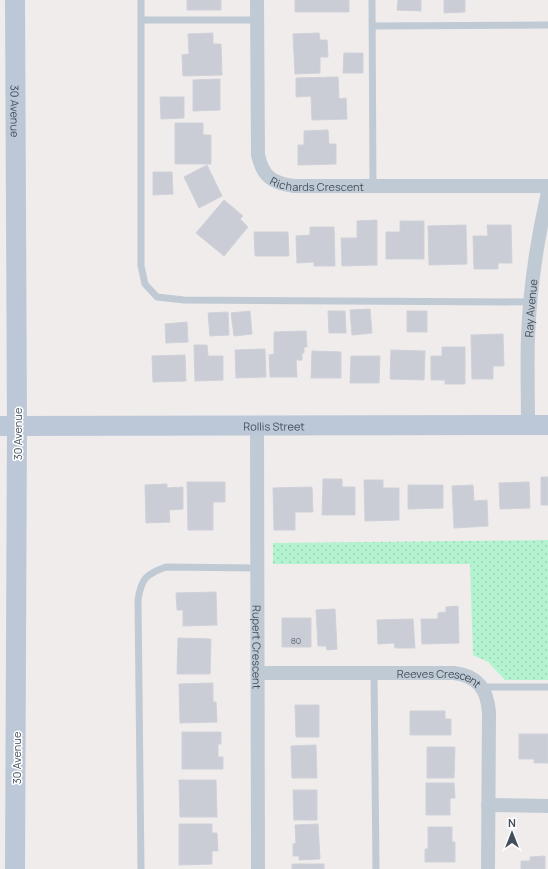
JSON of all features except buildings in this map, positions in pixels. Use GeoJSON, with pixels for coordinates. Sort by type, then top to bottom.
{"type":"FeatureCollection","features":[{"type":"Feature","properties":{"kind":"main road","name":"30 Avenue"},"geometry":{"type":"LineString","coordinates":[[15,0],[8,426],[15,869]]}},
{"type":"Feature","properties":{"kind":"main road","name":"Rollis Street"},"geometry":{"type":"LineString","coordinates":[[8,426],[548,425]]}},
{"type":"Feature","properties":{"kind":"street","name":"Richards Crescent"},"geometry":{"type":"LineString","coordinates":[[257,0],[258,155],[264,172],[276,182],[285,185],[548,186]]}},
{"type":"Feature","properties":{"kind":"street","name":"Ray Avenue"},"geometry":{"type":"LineString","coordinates":[[528,425],[528,336],[530,302],[538,244],[548,192]]}},
{"type":"Feature","properties":{"kind":"street","name":"Rupert Crescent"},"geometry":{"type":"LineString","coordinates":[[256,425],[258,568],[258,869]]}},
{"type":"Feature","properties":{"kind":"street","name":"Reeves Crescent"},"geometry":{"type":"LineString","coordinates":[[258,673],[464,674],[473,680],[481,687],[486,695],[489,712],[488,869]]}},
{"type":"Feature","properties":{"kind":"street"},"geometry":{"type":"LineString","coordinates":[[488,805],[548,806]]}},
{"type":"Feature","properties":{"kind":"lane"},"geometry":{"type":"LineString","coordinates":[[141,0],[141,266],[145,284],[157,297],[192,300],[530,302]]}},
{"type":"Feature","properties":{"kind":"lane"},"geometry":{"type":"LineString","coordinates":[[372,0],[373,186]]}},
{"type":"Feature","properties":{"kind":"lane"},"geometry":{"type":"LineString","coordinates":[[140,20],[257,20]]}},
{"type":"Feature","properties":{"kind":"lane"},"geometry":{"type":"LineString","coordinates":[[372,26],[548,25]]}},
{"type":"Feature","properties":{"kind":"lane"},"geometry":{"type":"LineString","coordinates":[[141,869],[138,600],[140,588],[144,578],[156,570],[166,567],[258,568]]}},
{"type":"Feature","properties":{"kind":"lane"},"geometry":{"type":"LineString","coordinates":[[374,673],[376,869]]}},
{"type":"Feature","properties":{"kind":"lane"},"geometry":{"type":"LineString","coordinates":[[481,687],[548,686]]}},
{"type":"Feature","properties":{"kind":"green space"},"geometry":{"type":"Polygon","coordinates":[[[548,540],[548,680],[505,680],[488,662],[473,655],[470,564],[273,564],[273,543],[548,540]]]}}]}
